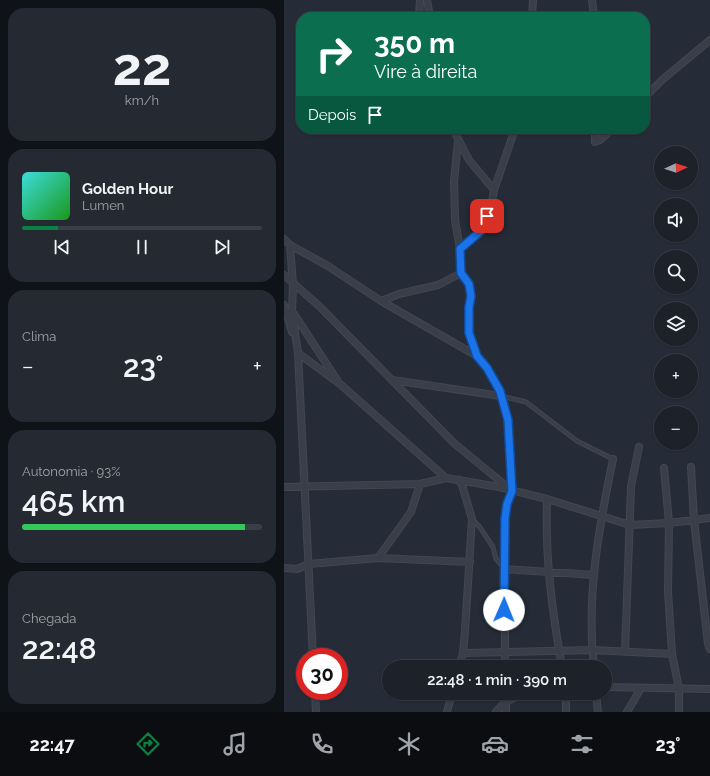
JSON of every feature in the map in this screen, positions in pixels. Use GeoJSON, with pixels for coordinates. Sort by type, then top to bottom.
{"type":"FeatureCollection","features":[{"type":"Feature","properties":{"kind":"street"},"geometry":{"type":"LineString","coordinates":[[419,12],[420,0]]}},
{"type":"Feature","properties":{"kind":"street"},"geometry":{"type":"LineString","coordinates":[[427,0],[429,12]]}},
{"type":"Feature","properties":{"kind":"street"},"geometry":{"type":"LineString","coordinates":[[532,12],[533,0]]}},
{"type":"Feature","properties":{"kind":"street"},"geometry":{"type":"LineString","coordinates":[[592,0],[593,12]]}},
{"type":"Feature","properties":{"kind":"street"},"geometry":{"type":"LineString","coordinates":[[650,92],[662,80],[710,40]]}},
{"type":"Feature","properties":{"kind":"street"},"geometry":{"type":"LineString","coordinates":[[455,134],[469,160],[494,190]]}},
{"type":"Feature","properties":{"kind":"street"},"geometry":{"type":"LineString","coordinates":[[460,249],[482,230],[513,134]]}},
{"type":"Feature","properties":{"kind":"street"},"geometry":{"type":"LineString","coordinates":[[595,134],[595,142],[600,140],[607,134]]}},
{"type":"Feature","properties":{"kind":"street"},"geometry":{"type":"LineString","coordinates":[[458,141],[454,181],[455,220],[460,249],[461,273],[469,284],[471,296],[469,307],[469,333],[477,356]]}},
{"type":"Feature","properties":{"kind":"street"},"geometry":{"type":"LineString","coordinates":[[284,239],[290,245],[328,266],[381,301],[477,356],[487,368],[500,391],[508,420],[512,491],[507,504],[505,518],[505,660]]}},
{"type":"Feature","properties":{"kind":"street"},"geometry":{"type":"LineString","coordinates":[[290,245],[293,284],[292,312],[298,353],[314,648]]}},
{"type":"Feature","properties":{"kind":"street"},"geometry":{"type":"LineString","coordinates":[[381,301],[399,294],[438,285],[461,273]]}},
{"type":"Feature","properties":{"kind":"street"},"geometry":{"type":"LineString","coordinates":[[284,275],[319,306],[455,444],[512,491]]}},
{"type":"Feature","properties":{"kind":"street"},"geometry":{"type":"LineString","coordinates":[[284,304],[292,312],[340,384]]}},
{"type":"Feature","properties":{"kind":"street"},"geometry":{"type":"LineString","coordinates":[[284,304],[298,353],[340,384],[446,478]]}},
{"type":"Feature","properties":{"kind":"street"},"geometry":{"type":"LineString","coordinates":[[392,380],[501,396]]}},
{"type":"Feature","properties":{"kind":"street"},"geometry":{"type":"LineString","coordinates":[[625,652],[631,486],[639,447]]}},
{"type":"Feature","properties":{"kind":"street"},"geometry":{"type":"LineString","coordinates":[[593,660],[591,620],[594,575],[601,516],[613,459]]}},
{"type":"Feature","properties":{"kind":"street"},"geometry":{"type":"LineString","coordinates":[[691,467],[694,520],[708,644],[710,649]]}},
{"type":"Feature","properties":{"kind":"street"},"geometry":{"type":"LineString","coordinates":[[664,468],[669,523],[668,591],[672,654],[679,689],[679,712]]}},
{"type":"Feature","properties":{"kind":"street"},"geometry":{"type":"LineString","coordinates":[[284,487],[361,484],[420,484],[446,478],[547,499],[630,525],[669,523],[710,518]]}},
{"type":"Feature","properties":{"kind":"street"},"geometry":{"type":"LineString","coordinates":[[459,480],[462,485],[472,519],[463,653],[461,660]]}},
{"type":"Feature","properties":{"kind":"street"},"geometry":{"type":"LineString","coordinates":[[378,558],[411,512],[420,484]]}},
{"type":"Feature","properties":{"kind":"street"},"geometry":{"type":"LineString","coordinates":[[547,499],[546,532],[548,573],[561,660]]}},
{"type":"Feature","properties":{"kind":"street"},"geometry":{"type":"LineString","coordinates":[[284,568],[298,569],[309,564],[378,558],[470,562]]}},
{"type":"Feature","properties":{"kind":"street"},"geometry":{"type":"LineString","coordinates":[[505,570],[594,575]]}},
{"type":"Feature","properties":{"kind":"street"},"geometry":{"type":"LineString","coordinates":[[463,653],[592,650],[672,654]]}},
{"type":"Feature","properties":{"kind":"street"},"geometry":{"type":"LineString","coordinates":[[612,687],[710,689]]}},
{"type":"Feature","properties":{"kind":"street"},"geometry":{"type":"LineString","coordinates":[[627,712],[641,688]]}},
{"type":"Feature","properties":{"kind":"street"},"geometry":{"type":"LineString","coordinates":[[315,700],[316,712]]}},
{"type":"Feature","properties":{"kind":"street"},"geometry":{"type":"LineString","coordinates":[[447,712],[450,700]]}},
{"type":"Feature","properties":{"kind":"street"},"geometry":{"type":"LineString","coordinates":[[496,712],[506,700]]}},
{"type":"Feature","properties":{"kind":"street"},"geometry":{"type":"LineString","coordinates":[[506,700],[506,712]]}},
{"type":"Feature","properties":{"kind":"street"},"geometry":{"type":"LineString","coordinates":[[566,700],[566,712]]}},
{"type":"Feature","properties":{"kind":"street"},"geometry":{"type":"LineString","coordinates":[[597,700],[598,712]]}},
{"type":"Feature","properties":{"kind":"lane"},"geometry":{"type":"LineString","coordinates":[[501,396],[526,402],[577,441],[613,459]]}},
{"type":"Feature","properties":{"kind":"lane"},"geometry":{"type":"LineString","coordinates":[[472,519],[479,526],[493,547],[496,559],[505,570]]}},
{"type":"Feature","properties":{"kind":"route"},"geometry":{"type":"LineString","coordinates":[[487,216],[482,230],[460,249],[461,273],[469,284],[471,296],[469,307],[469,333],[477,356],[487,368],[500,391],[508,420],[512,491],[507,504],[505,518],[504,610]]}}]}
